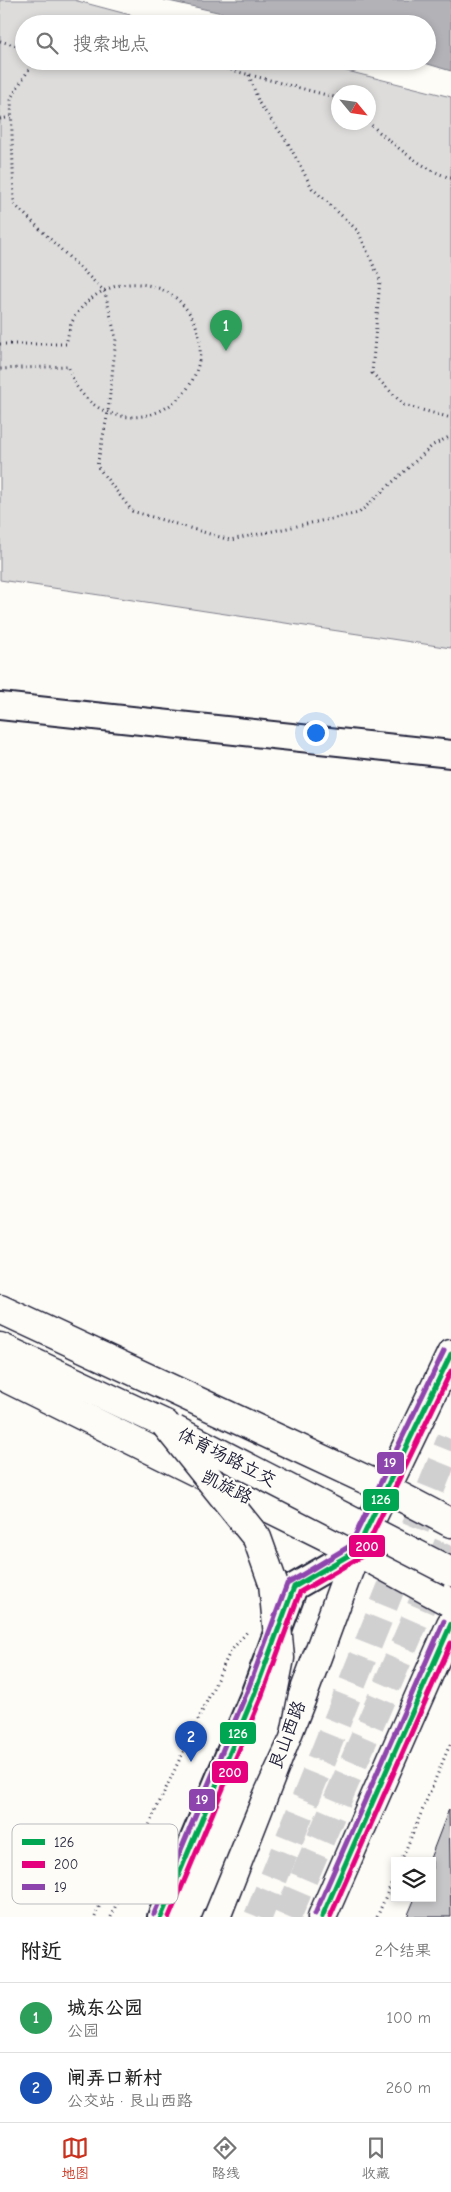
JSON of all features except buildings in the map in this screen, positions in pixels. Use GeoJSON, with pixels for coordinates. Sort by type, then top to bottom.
{"type":"FeatureCollection","features":[{"type":"Feature","properties":{"kind":"main road"},"geometry":{"type":"LineString","coordinates":[[0,1309],[386,1489],[451,1523]]}},
{"type":"Feature","properties":{"kind":"main road","name":"体育场路立交"},"geometry":{"type":"LineString","coordinates":[[0,1347],[165,1424],[451,1572]]}},
{"type":"Feature","properties":{"kind":"main road","name":"艮山西路"},"geometry":{"type":"LineString","coordinates":[[216,1917],[303,1695],[356,1551],[451,1354]]}},
{"type":"Feature","properties":{"kind":"main road","name":"凯旋路"},"geometry":{"type":"LineString","coordinates":[[0,1375],[356,1551],[451,1603]]}},
{"type":"Feature","properties":{"kind":"main road"},"geometry":{"type":"LineString","coordinates":[[165,1424],[257,1538],[272,1583],[280,1658],[266,1729],[241,1783],[186,1917]]}},
{"type":"Feature","properties":{"kind":"main road"},"geometry":{"type":"LineString","coordinates":[[322,1917],[451,1624]]}},
{"type":"Feature","properties":{"kind":"street"},"geometry":{"type":"LineString","coordinates":[[0,706],[451,754]]}},
{"type":"Feature","properties":{"kind":"street"},"geometry":{"type":"LineString","coordinates":[[178,1876],[254,1695],[294,1587],[356,1551]]}},
{"type":"Feature","properties":{"kind":"street"},"geometry":{"type":"LineString","coordinates":[[161,1917],[166,1904]]}},
{"type":"Feature","properties":{"kind":"path"},"geometry":{"type":"LineString","coordinates":[[0,40],[15,45]]}},
{"type":"Feature","properties":{"kind":"path"},"geometry":{"type":"LineString","coordinates":[[28,70],[11,98],[14,204],[105,292],[116,339],[108,412],[97,466],[132,511],[230,540],[359,512],[433,445],[451,436]]}},
{"type":"Feature","properties":{"kind":"path"},"geometry":{"type":"LineString","coordinates":[[230,70],[331,96]]}},
{"type":"Feature","properties":{"kind":"path"},"geometry":{"type":"LineString","coordinates":[[249,75],[259,103],[288,143],[312,188],[358,231],[380,280],[372,373],[404,405],[451,418]]}},
{"type":"Feature","properties":{"kind":"path"},"geometry":{"type":"LineString","coordinates":[[0,119],[12,117]]}},
{"type":"Feature","properties":{"kind":"path"},"geometry":{"type":"LineString","coordinates":[[376,129],[389,141],[440,175],[451,178]]}},
{"type":"Feature","properties":{"kind":"path"},"geometry":{"type":"LineString","coordinates":[[0,344],[66,344],[72,323],[83,305],[103,290],[121,283],[143,283],[164,289],[182,303],[195,322],[201,344],[199,367],[189,388],[173,405],[153,414],[132,418],[108,412],[91,403],[76,387],[68,366],[0,369]]}},
{"type":"Feature","properties":{"kind":"path"},"geometry":{"type":"LineString","coordinates":[[150,1824],[230,1652],[248,1631]]}},
{"type":"Feature","properties":{"kind":"path"},"geometry":{"type":"LineString","coordinates":[[403,1857],[451,1742]]}},
{"type":"Feature","properties":{"kind":"path"},"geometry":{"type":"LineString","coordinates":[[377,1917],[391,1884]]}},
{"type":"Feature","properties":{"kind":"path"},"geometry":{"type":"LineString","coordinates":[[94,1917],[100,1904]]}},
{"type":"Feature","properties":{"kind":"path"},"geometry":{"type":"LineString","coordinates":[[111,1917],[116,1904]]}},
{"type":"Feature","properties":{"kind":"shaded area"},"geometry":{"type":"Polygon","coordinates":[[[0,0],[74,0],[130,15],[15,15],[15,70],[343,70],[451,97],[451,648],[0,580],[0,0]]]}},
{"type":"Feature","properties":{"kind":"shaded area"},"geometry":{"type":"Polygon","coordinates":[[[164,0],[451,0],[451,71],[436,66],[436,15],[231,15],[164,0]]]}},
{"type":"Feature","properties":{"kind":"tunnel"},"geometry":{"type":"LineString","coordinates":[[258,1917],[451,1439]]}},
{"type":"Feature","properties":{"kind":"tunnel"},"geometry":{"type":"LineString","coordinates":[[287,1917],[451,1537]]}},
{"type":"Feature","properties":{"kind":"transit line","name":"19"},"geometry":{"type":"LineString","coordinates":[[178,1857],[247,1692],[287,1584],[350,1546],[444,1351]]}},
{"type":"Feature","properties":{"kind":"transit line","name":"126"},"geometry":{"type":"LineString","coordinates":[[178,1876],[254,1695],[294,1587],[356,1551],[451,1354]]}},
{"type":"Feature","properties":{"kind":"transit line","name":"200"},"geometry":{"type":"LineString","coordinates":[[178,1896],[261,1698],[300,1592],[362,1556],[451,1371]]}},
{"type":"Feature","properties":{"kind":"transit line","name":"19"},"geometry":{"type":"LineString","coordinates":[[315,1914],[444,1621]]}},
{"type":"Feature","properties":{"kind":"transit line","name":"126"},"geometry":{"type":"LineString","coordinates":[[322,1917],[451,1624]]}},
{"type":"Feature","properties":{"kind":"transit line","name":"200"},"geometry":{"type":"LineString","coordinates":[[330,1917],[451,1643]]}},
{"type":"Feature","properties":{"kind":"transit line","name":"19"},"geometry":{"type":"LineString","coordinates":[[154,1914],[158,1904]]}},
{"type":"Feature","properties":{"kind":"transit line","name":"126"},"geometry":{"type":"LineString","coordinates":[[161,1917],[166,1904]]}},
{"type":"Feature","properties":{"kind":"transit line","name":"200"},"geometry":{"type":"LineString","coordinates":[[169,1917],[174,1904]]}},
{"type":"Feature","properties":{"kind":"place","name":"城东公园"},"geometry":{"type":"Point","coordinates":[226,351]}},
{"type":"Feature","properties":{"kind":"place","name":"闸弄口新村"},"geometry":{"type":"Point","coordinates":[191,1762]}}]}
